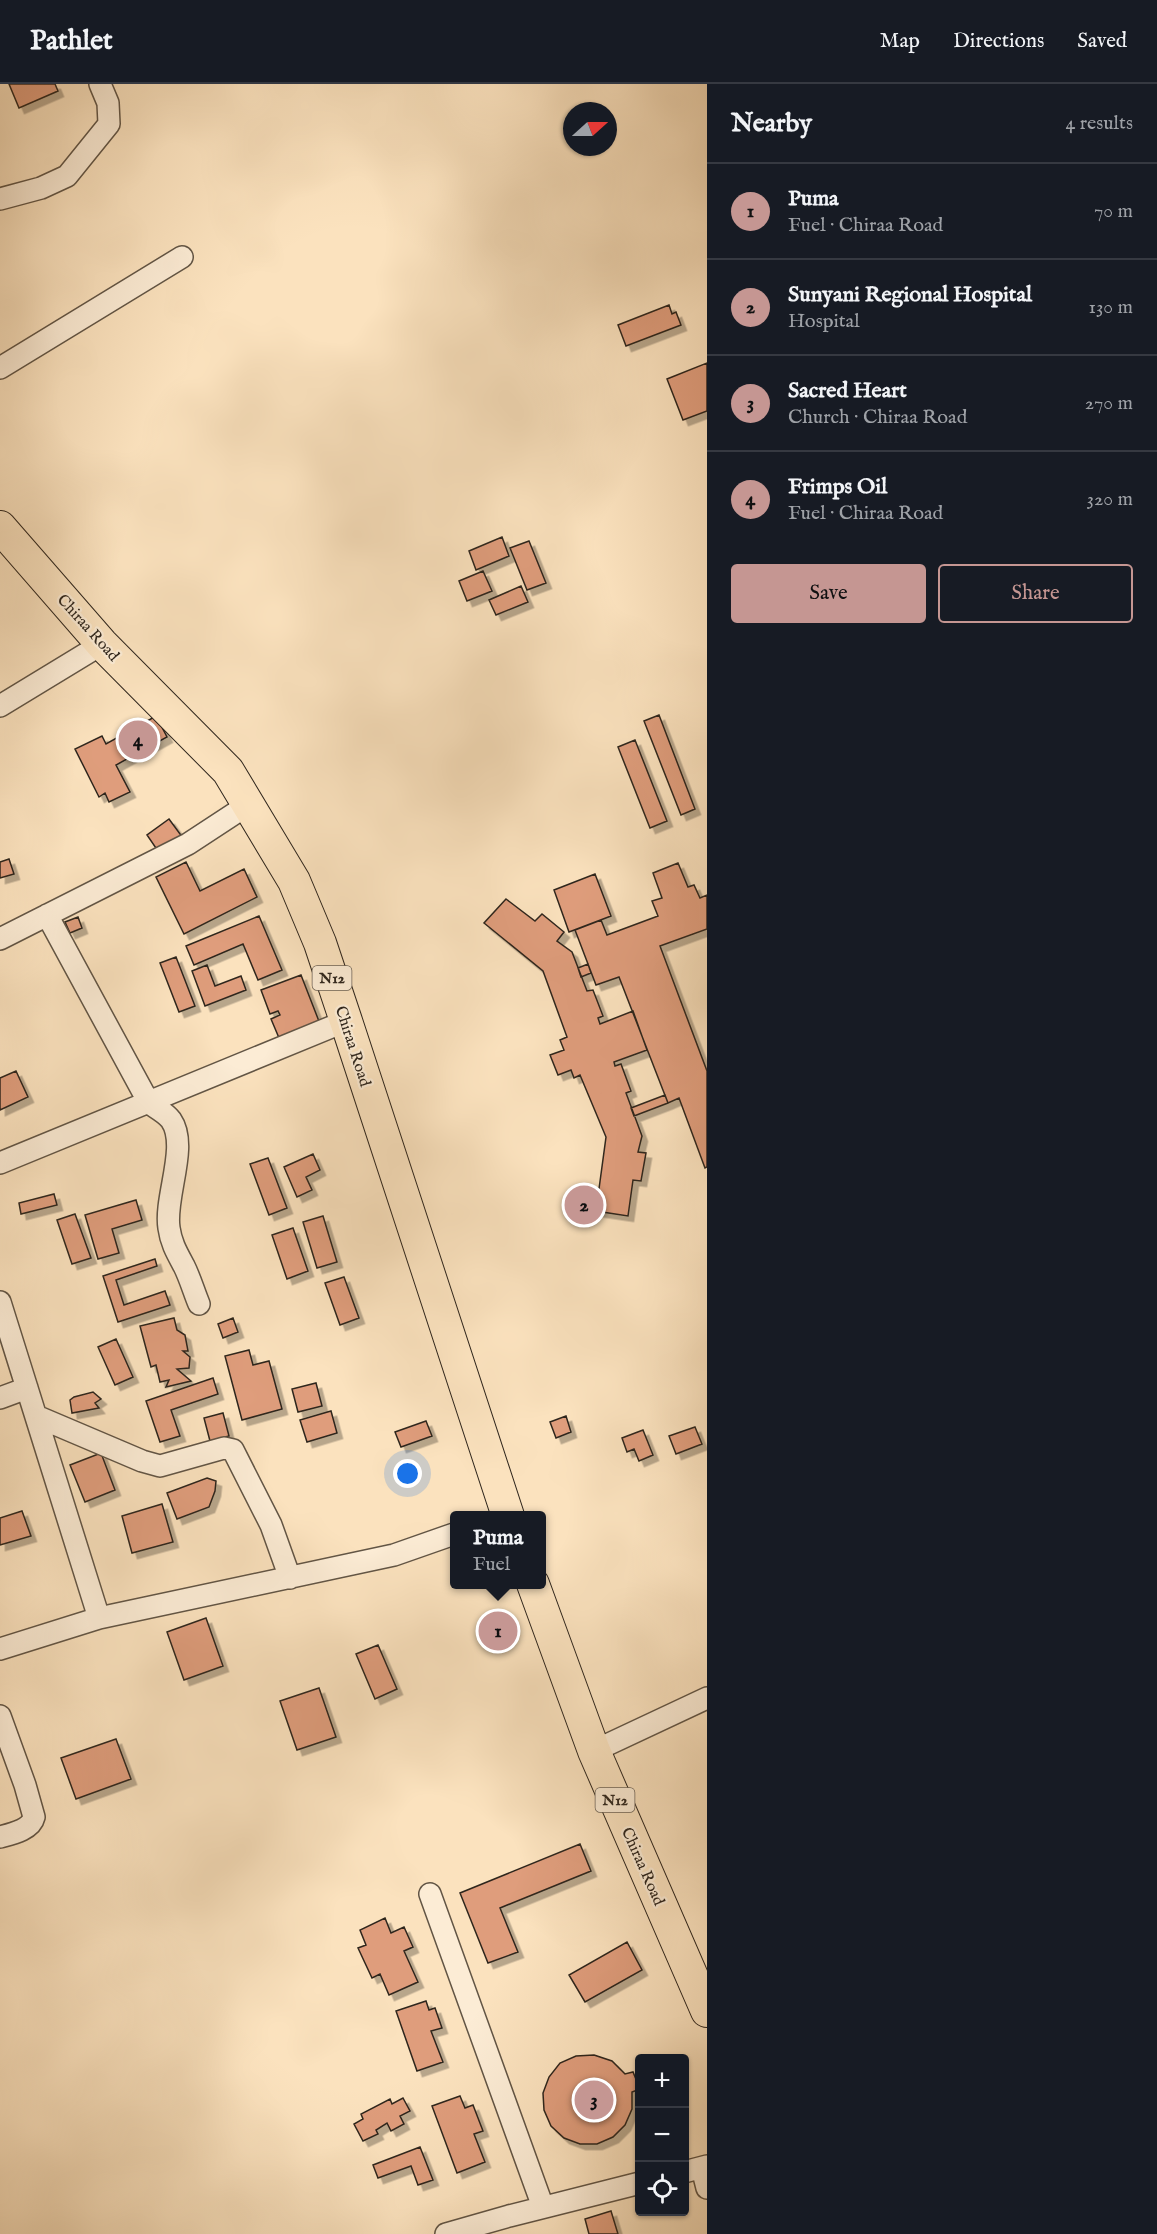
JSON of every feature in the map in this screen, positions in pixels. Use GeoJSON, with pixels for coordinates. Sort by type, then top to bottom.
{"type":"FeatureCollection","features":[{"type":"Feature","properties":{"kind":"highway","name":"Chiraa Road"},"geometry":{"type":"LineString","coordinates":[[0,527],[102,644],[228,771],[294,881],[320,943],[507,1511]]}},
{"type":"Feature","properties":{"kind":"highway","name":"Chiraa Road"},"geometry":{"type":"LineString","coordinates":[[535,1589],[594,1751],[707,2011]]}},
{"type":"Feature","properties":{"kind":"street"},"geometry":{"type":"LineString","coordinates":[[0,199],[41,188],[67,176],[110,124],[108,103],[100,84]]}},
{"type":"Feature","properties":{"kind":"street"},"geometry":{"type":"LineString","coordinates":[[0,368],[182,257]]}},
{"type":"Feature","properties":{"kind":"street"},"geometry":{"type":"LineString","coordinates":[[0,706],[102,644]]}},
{"type":"Feature","properties":{"kind":"street"},"geometry":{"type":"LineString","coordinates":[[0,939],[188,844],[249,804]]}},
{"type":"Feature","properties":{"kind":"street"},"geometry":{"type":"LineString","coordinates":[[47,915],[149,1103],[170,1118],[177,1133],[177,1149],[167,1214],[169,1231],[174,1250],[184,1266],[199,1304]]}},
{"type":"Feature","properties":{"kind":"street"},"geometry":{"type":"LineString","coordinates":[[0,1163],[346,1021]]}},
{"type":"Feature","properties":{"kind":"street"},"geometry":{"type":"LineString","coordinates":[[0,1302],[99,1618]]}},
{"type":"Feature","properties":{"kind":"street"},"geometry":{"type":"LineString","coordinates":[[0,1398],[27,1388]]}},
{"type":"Feature","properties":{"kind":"street"},"geometry":{"type":"LineString","coordinates":[[36,1416],[142,1461],[160,1466],[224,1448],[233,1450],[271,1525],[290,1578]]}},
{"type":"Feature","properties":{"kind":"street"},"geometry":{"type":"LineString","coordinates":[[0,1649],[99,1618],[394,1555],[450,1535]]}},
{"type":"Feature","properties":{"kind":"street"},"geometry":{"type":"LineString","coordinates":[[594,1751],[707,1698]]}},
{"type":"Feature","properties":{"kind":"street"},"geometry":{"type":"LineString","coordinates":[[0,1716],[34,1817],[27,1827],[0,1837]]}},
{"type":"Feature","properties":{"kind":"street"},"geometry":{"type":"LineString","coordinates":[[430,1894],[543,2207]]}},
{"type":"Feature","properties":{"kind":"street"},"geometry":{"type":"LineString","coordinates":[[446,2234],[511,2225],[543,2207],[635,2185]]}},
{"type":"Feature","properties":{"kind":"building"},"geometry":{"type":"Polygon","coordinates":[[[9,84],[55,84],[58,91],[19,108],[9,84]]]}},
{"type":"Feature","properties":{"kind":"building"},"geometry":{"type":"Polygon","coordinates":[[[669,305],[672,314],[676,312],[681,325],[626,346],[618,325],[669,305]]]}},
{"type":"Feature","properties":{"kind":"building"},"geometry":{"type":"Polygon","coordinates":[[[707,363],[707,411],[683,420],[667,379],[707,363]]]}},
{"type":"Feature","properties":{"kind":"building"},"geometry":{"type":"Polygon","coordinates":[[[502,537],[509,556],[476,570],[469,551],[502,537]]]}},
{"type":"Feature","properties":{"kind":"building"},"geometry":{"type":"Polygon","coordinates":[[[529,541],[546,583],[527,590],[510,548],[529,541]]]}},
{"type":"Feature","properties":{"kind":"building"},"geometry":{"type":"Polygon","coordinates":[[[483,571],[492,591],[467,601],[459,581],[483,571]]]}},
{"type":"Feature","properties":{"kind":"building"},"geometry":{"type":"Polygon","coordinates":[[[521,586],[528,602],[496,615],[489,600],[521,586]]]}},
{"type":"Feature","properties":{"kind":"building"},"geometry":{"type":"Polygon","coordinates":[[[659,715],[695,809],[681,815],[644,721],[659,715]]]}},
{"type":"Feature","properties":{"kind":"building"},"geometry":{"type":"Polygon","coordinates":[[[156,716],[167,737],[116,765],[130,792],[109,802],[105,793],[99,797],[75,749],[102,736],[106,744],[156,716]]]}},
{"type":"Feature","properties":{"kind":"building"},"geometry":{"type":"Polygon","coordinates":[[[635,740],[667,821],[650,828],[618,747],[635,740]]]}},
{"type":"Feature","properties":{"kind":"building"},"geometry":{"type":"Polygon","coordinates":[[[169,819],[183,838],[160,854],[147,835],[169,819]]]}},
{"type":"Feature","properties":{"kind":"building"},"geometry":{"type":"Polygon","coordinates":[[[9,859],[14,874],[0,878],[0,862],[9,859]]]}},
{"type":"Feature","properties":{"kind":"building"},"geometry":{"type":"Polygon","coordinates":[[[186,862],[200,891],[244,869],[257,897],[184,934],[156,877],[186,862]]]}},
{"type":"Feature","properties":{"kind":"building"},"geometry":{"type":"Polygon","coordinates":[[[678,863],[688,887],[694,885],[700,898],[707,895],[707,929],[660,946],[707,1071],[707,1167],[705,1168],[679,1098],[668,1103],[619,977],[596,985],[575,930],[601,920],[607,935],[658,916],[652,901],[662,898],[653,873],[678,863]]]}},
{"type":"Feature","properties":{"kind":"building"},"geometry":{"type":"Polygon","coordinates":[[[595,874],[611,916],[569,932],[554,890],[595,874]]]}},
{"type":"Feature","properties":{"kind":"building"},"geometry":{"type":"Polygon","coordinates":[[[506,899],[535,921],[542,914],[564,932],[557,941],[572,952],[587,991],[593,990],[603,1016],[598,1018],[600,1024],[633,1011],[647,1050],[614,1062],[615,1066],[621,1064],[631,1091],[626,1093],[642,1136],[638,1152],[646,1153],[641,1181],[633,1180],[628,1216],[596,1211],[606,1137],[580,1075],[574,1078],[571,1070],[558,1075],[550,1055],[564,1050],[560,1040],[567,1037],[543,971],[484,923],[506,899]]]}},
{"type":"Feature","properties":{"kind":"building"},"geometry":{"type":"Polygon","coordinates":[[[259,916],[282,970],[258,980],[243,944],[194,965],[186,946],[259,916]]]}},
{"type":"Feature","properties":{"kind":"building"},"geometry":{"type":"Polygon","coordinates":[[[78,917],[82,928],[70,933],[65,922],[78,917]]]}},
{"type":"Feature","properties":{"kind":"building"},"geometry":{"type":"Polygon","coordinates":[[[176,957],[195,1006],[179,1012],[160,963],[176,957]]]}},
{"type":"Feature","properties":{"kind":"building"},"geometry":{"type":"Polygon","coordinates":[[[588,964],[591,973],[581,977],[578,968],[588,964]]]}},
{"type":"Feature","properties":{"kind":"building"},"geometry":{"type":"Polygon","coordinates":[[[207,965],[215,986],[241,976],[246,990],[205,1006],[192,971],[207,965]]]}},
{"type":"Feature","properties":{"kind":"building"},"geometry":{"type":"Polygon","coordinates":[[[301,975],[322,1029],[282,1045],[271,1019],[280,1015],[278,1011],[270,1014],[261,990],[301,975]]]}},
{"type":"Feature","properties":{"kind":"building"},"geometry":{"type":"Polygon","coordinates":[[[16,1071],[28,1097],[0,1110],[0,1078],[16,1071]]]}},
{"type":"Feature","properties":{"kind":"building"},"geometry":{"type":"Polygon","coordinates":[[[665,1095],[668,1103],[634,1116],[631,1108],[665,1095]]]}},
{"type":"Feature","properties":{"kind":"building"},"geometry":{"type":"Polygon","coordinates":[[[313,1154],[320,1170],[306,1177],[312,1190],[297,1197],[284,1167],[313,1154]]]}},
{"type":"Feature","properties":{"kind":"building"},"geometry":{"type":"Polygon","coordinates":[[[268,1158],[287,1208],[269,1215],[250,1164],[268,1158]]]}},
{"type":"Feature","properties":{"kind":"building"},"geometry":{"type":"Polygon","coordinates":[[[54,1194],[57,1205],[21,1214],[19,1203],[54,1194]]]}},
{"type":"Feature","properties":{"kind":"building"},"geometry":{"type":"Polygon","coordinates":[[[136,1200],[142,1220],[112,1229],[119,1253],[98,1259],[85,1215],[136,1200]]]}},
{"type":"Feature","properties":{"kind":"building"},"geometry":{"type":"Polygon","coordinates":[[[75,1214],[91,1258],[72,1264],[57,1220],[75,1214]]]}},
{"type":"Feature","properties":{"kind":"building"},"geometry":{"type":"Polygon","coordinates":[[[323,1216],[337,1262],[317,1268],[303,1222],[323,1216]]]}},
{"type":"Feature","properties":{"kind":"building"},"geometry":{"type":"Polygon","coordinates":[[[293,1228],[308,1271],[287,1279],[272,1235],[293,1228]]]}},
{"type":"Feature","properties":{"kind":"building"},"geometry":{"type":"Polygon","coordinates":[[[155,1259],[157,1266],[116,1280],[124,1305],[165,1291],[170,1305],[118,1322],[103,1276],[155,1259]]]}},
{"type":"Feature","properties":{"kind":"building"},"geometry":{"type":"Polygon","coordinates":[[[344,1277],[359,1318],[340,1325],[325,1283],[344,1277]]]}},
{"type":"Feature","properties":{"kind":"building"},"geometry":{"type":"Polygon","coordinates":[[[174,1318],[177,1330],[185,1335],[188,1351],[183,1351],[190,1357],[189,1368],[177,1369],[191,1381],[166,1387],[169,1380],[160,1382],[156,1365],[151,1367],[140,1326],[174,1318]]]}},
{"type":"Feature","properties":{"kind":"building"},"geometry":{"type":"Polygon","coordinates":[[[233,1318],[238,1332],[223,1338],[218,1324],[233,1318]]]}},
{"type":"Feature","properties":{"kind":"building"},"geometry":{"type":"Polygon","coordinates":[[[116,1339],[133,1377],[115,1385],[98,1347],[116,1339]]]}},
{"type":"Feature","properties":{"kind":"building"},"geometry":{"type":"Polygon","coordinates":[[[249,1350],[253,1365],[269,1361],[282,1409],[242,1420],[225,1356],[249,1350]]]}},
{"type":"Feature","properties":{"kind":"building"},"geometry":{"type":"Polygon","coordinates":[[[213,1378],[218,1394],[171,1410],[180,1436],[160,1442],[146,1401],[213,1378]]]}},
{"type":"Feature","properties":{"kind":"building"},"geometry":{"type":"Polygon","coordinates":[[[316,1383],[322,1406],[298,1412],[292,1389],[316,1383]]]}},
{"type":"Feature","properties":{"kind":"building"},"geometry":{"type":"Polygon","coordinates":[[[93,1392],[101,1399],[95,1403],[99,1408],[72,1413],[70,1400],[93,1392]]]}},
{"type":"Feature","properties":{"kind":"building"},"geometry":{"type":"Polygon","coordinates":[[[331,1411],[337,1433],[307,1442],[300,1420],[331,1411]]]}},
{"type":"Feature","properties":{"kind":"building"},"geometry":{"type":"Polygon","coordinates":[[[223,1413],[229,1436],[210,1441],[204,1418],[223,1413]]]}},
{"type":"Feature","properties":{"kind":"building"},"geometry":{"type":"Polygon","coordinates":[[[566,1416],[571,1432],[556,1438],[550,1422],[566,1416]]]}},
{"type":"Feature","properties":{"kind":"building"},"geometry":{"type":"Polygon","coordinates":[[[426,1421],[432,1436],[401,1447],[395,1432],[426,1421]]]}},
{"type":"Feature","properties":{"kind":"building"},"geometry":{"type":"Polygon","coordinates":[[[695,1427],[702,1444],[676,1454],[669,1436],[695,1427]]]}},
{"type":"Feature","properties":{"kind":"building"},"geometry":{"type":"Polygon","coordinates":[[[643,1430],[653,1455],[639,1461],[634,1449],[627,1452],[622,1438],[643,1430]]]}},
{"type":"Feature","properties":{"kind":"building"},"geometry":{"type":"Polygon","coordinates":[[[101,1453],[115,1490],[85,1502],[70,1465],[101,1453]]]}},
{"type":"Feature","properties":{"kind":"building"},"geometry":{"type":"Polygon","coordinates":[[[207,1478],[216,1481],[209,1507],[177,1519],[167,1493],[207,1478]]]}},
{"type":"Feature","properties":{"kind":"building"},"geometry":{"type":"Polygon","coordinates":[[[162,1504],[173,1542],[132,1553],[122,1516],[162,1504]]]}},
{"type":"Feature","properties":{"kind":"building"},"geometry":{"type":"Polygon","coordinates":[[[22,1511],[31,1536],[0,1545],[0,1518],[22,1511]]]}},
{"type":"Feature","properties":{"kind":"building"},"geometry":{"type":"Polygon","coordinates":[[[206,1618],[223,1666],[184,1680],[167,1632],[206,1618]]]}},
{"type":"Feature","properties":{"kind":"building"},"geometry":{"type":"Polygon","coordinates":[[[378,1645],[397,1689],[375,1699],[356,1654],[378,1645]]]}},
{"type":"Feature","properties":{"kind":"building"},"geometry":{"type":"Polygon","coordinates":[[[319,1688],[336,1737],[297,1750],[280,1701],[319,1688]]]}},
{"type":"Feature","properties":{"kind":"building"},"geometry":{"type":"Polygon","coordinates":[[[116,1739],[131,1779],[76,1799],[61,1758],[116,1739]]]}},
{"type":"Feature","properties":{"kind":"building"},"geometry":{"type":"Polygon","coordinates":[[[580,1844],[591,1871],[500,1908],[518,1952],[488,1963],[460,1893],[580,1844]]]}},
{"type":"Feature","properties":{"kind":"building"},"geometry":{"type":"Polygon","coordinates":[[[385,1918],[391,1933],[404,1927],[413,1947],[404,1951],[418,1982],[389,1995],[380,1974],[372,1978],[358,1948],[366,1945],[360,1930],[385,1918]]]}},
{"type":"Feature","properties":{"kind":"building"},"geometry":{"type":"Polygon","coordinates":[[[627,1942],[642,1970],[585,2002],[569,1975],[627,1942]]]}},
{"type":"Feature","properties":{"kind":"building"},"geometry":{"type":"Polygon","coordinates":[[[426,2001],[429,2010],[435,2008],[442,2028],[431,2031],[443,2062],[417,2071],[396,2011],[426,2001]]]}},
{"type":"Feature","properties":{"kind":"building"},"geometry":{"type":"Polygon","coordinates":[[[594,2055],[612,2061],[625,2074],[633,2072],[635,2077],[632,2109],[625,2125],[613,2137],[597,2144],[580,2144],[564,2138],[551,2126],[544,2110],[543,2093],[549,2077],[560,2063],[576,2056],[594,2055]]]}},
{"type":"Feature","properties":{"kind":"building"},"geometry":{"type":"Polygon","coordinates":[[[460,2096],[465,2108],[473,2105],[483,2131],[474,2134],[485,2162],[457,2173],[432,2106],[460,2096]]]}},
{"type":"Feature","properties":{"kind":"building"},"geometry":{"type":"Polygon","coordinates":[[[403,2098],[410,2111],[400,2116],[404,2124],[391,2131],[387,2123],[376,2130],[378,2134],[363,2141],[354,2124],[363,2119],[361,2114],[390,2099],[392,2104],[403,2098]]]}},
{"type":"Feature","properties":{"kind":"building"},"geometry":{"type":"Polygon","coordinates":[[[420,2147],[433,2180],[418,2185],[411,2166],[378,2178],[373,2165],[420,2147]]]}},
{"type":"Feature","properties":{"kind":"building"},"geometry":{"type":"Polygon","coordinates":[[[611,2211],[618,2234],[589,2234],[585,2219],[611,2211]]]}},
{"type":"Feature","properties":{"kind":"place","name":"Frimps Oil"},"geometry":{"type":"Point","coordinates":[138,740]}},
{"type":"Feature","properties":{"kind":"place","name":"Sunyani Regional Hospital"},"geometry":{"type":"Point","coordinates":[584,1205]}},
{"type":"Feature","properties":{"kind":"place","name":"Puma"},"geometry":{"type":"Point","coordinates":[498,1631]}},
{"type":"Feature","properties":{"kind":"place","name":"Sacred Heart"},"geometry":{"type":"Point","coordinates":[594,2100]}}]}
